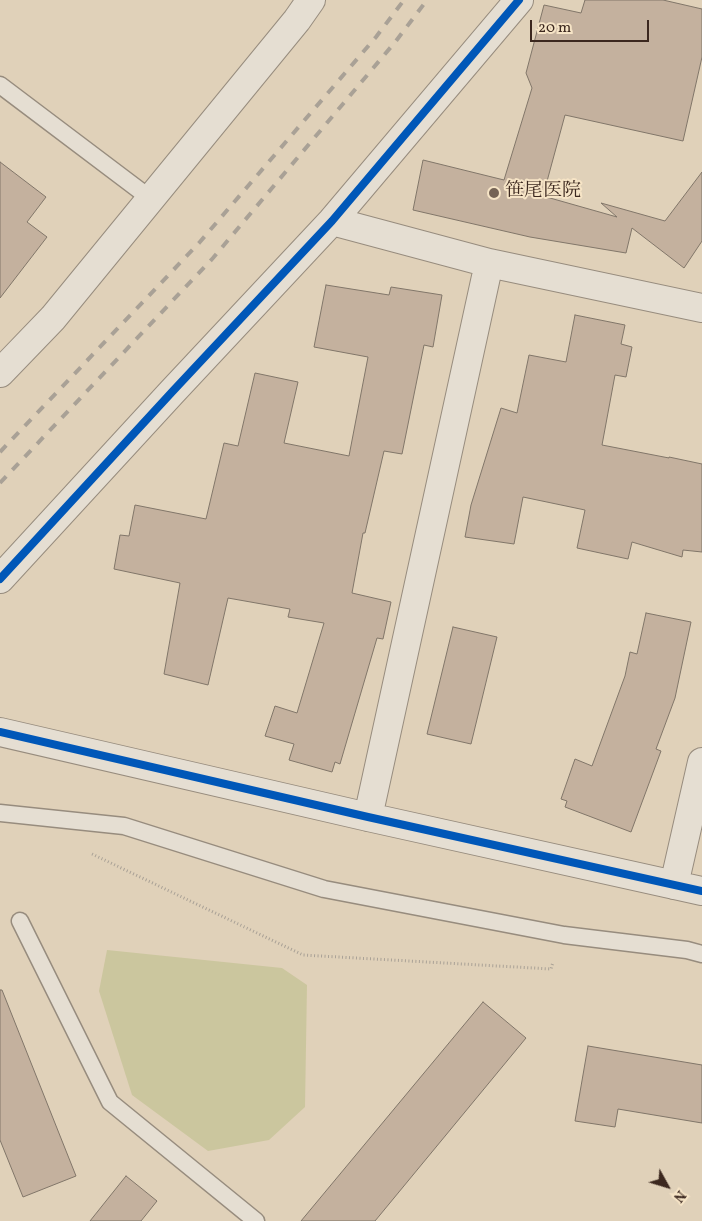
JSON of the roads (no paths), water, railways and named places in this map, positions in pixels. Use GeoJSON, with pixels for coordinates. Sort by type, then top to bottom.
{"type":"FeatureCollection","features":[{"type":"Feature","properties":{"kind":"street"},"geometry":{"type":"LineString","coordinates":[[0,373],[53,318],[297,20],[311,0]]}},
{"type":"Feature","properties":{"kind":"street"},"geometry":{"type":"LineString","coordinates":[[0,579],[332,221],[519,0]]}},
{"type":"Feature","properties":{"kind":"street"},"geometry":{"type":"LineString","coordinates":[[332,221],[489,263],[702,308]]}},
{"type":"Feature","properties":{"kind":"street"},"geometry":{"type":"LineString","coordinates":[[368,818],[489,263]]}},
{"type":"Feature","properties":{"kind":"street"},"geometry":{"type":"LineString","coordinates":[[0,732],[368,818],[702,891]]}},
{"type":"Feature","properties":{"kind":"street"},"geometry":{"type":"LineString","coordinates":[[674,884],[702,762]]}},
{"type":"Feature","properties":{"kind":"lane"},"geometry":{"type":"LineString","coordinates":[[0,85],[151,198]]}},
{"type":"Feature","properties":{"kind":"lane"},"geometry":{"type":"LineString","coordinates":[[0,813],[124,826],[324,889],[564,935],[687,950],[702,954]]}},
{"type":"Feature","properties":{"kind":"lane"},"geometry":{"type":"LineString","coordinates":[[20,921],[110,1102],[256,1221]]}},
{"type":"Feature","properties":{"kind":"railway"},"geometry":{"type":"LineString","coordinates":[[0,452],[199,243],[376,37],[404,0]]}},
{"type":"Feature","properties":{"kind":"railway"},"geometry":{"type":"LineString","coordinates":[[0,483],[213,258],[396,41],[427,0]]}},
{"type":"Feature","properties":{"kind":"place","name":"笹尾医院"},"geometry":{"type":"Point","coordinates":[494,193]}}]}
